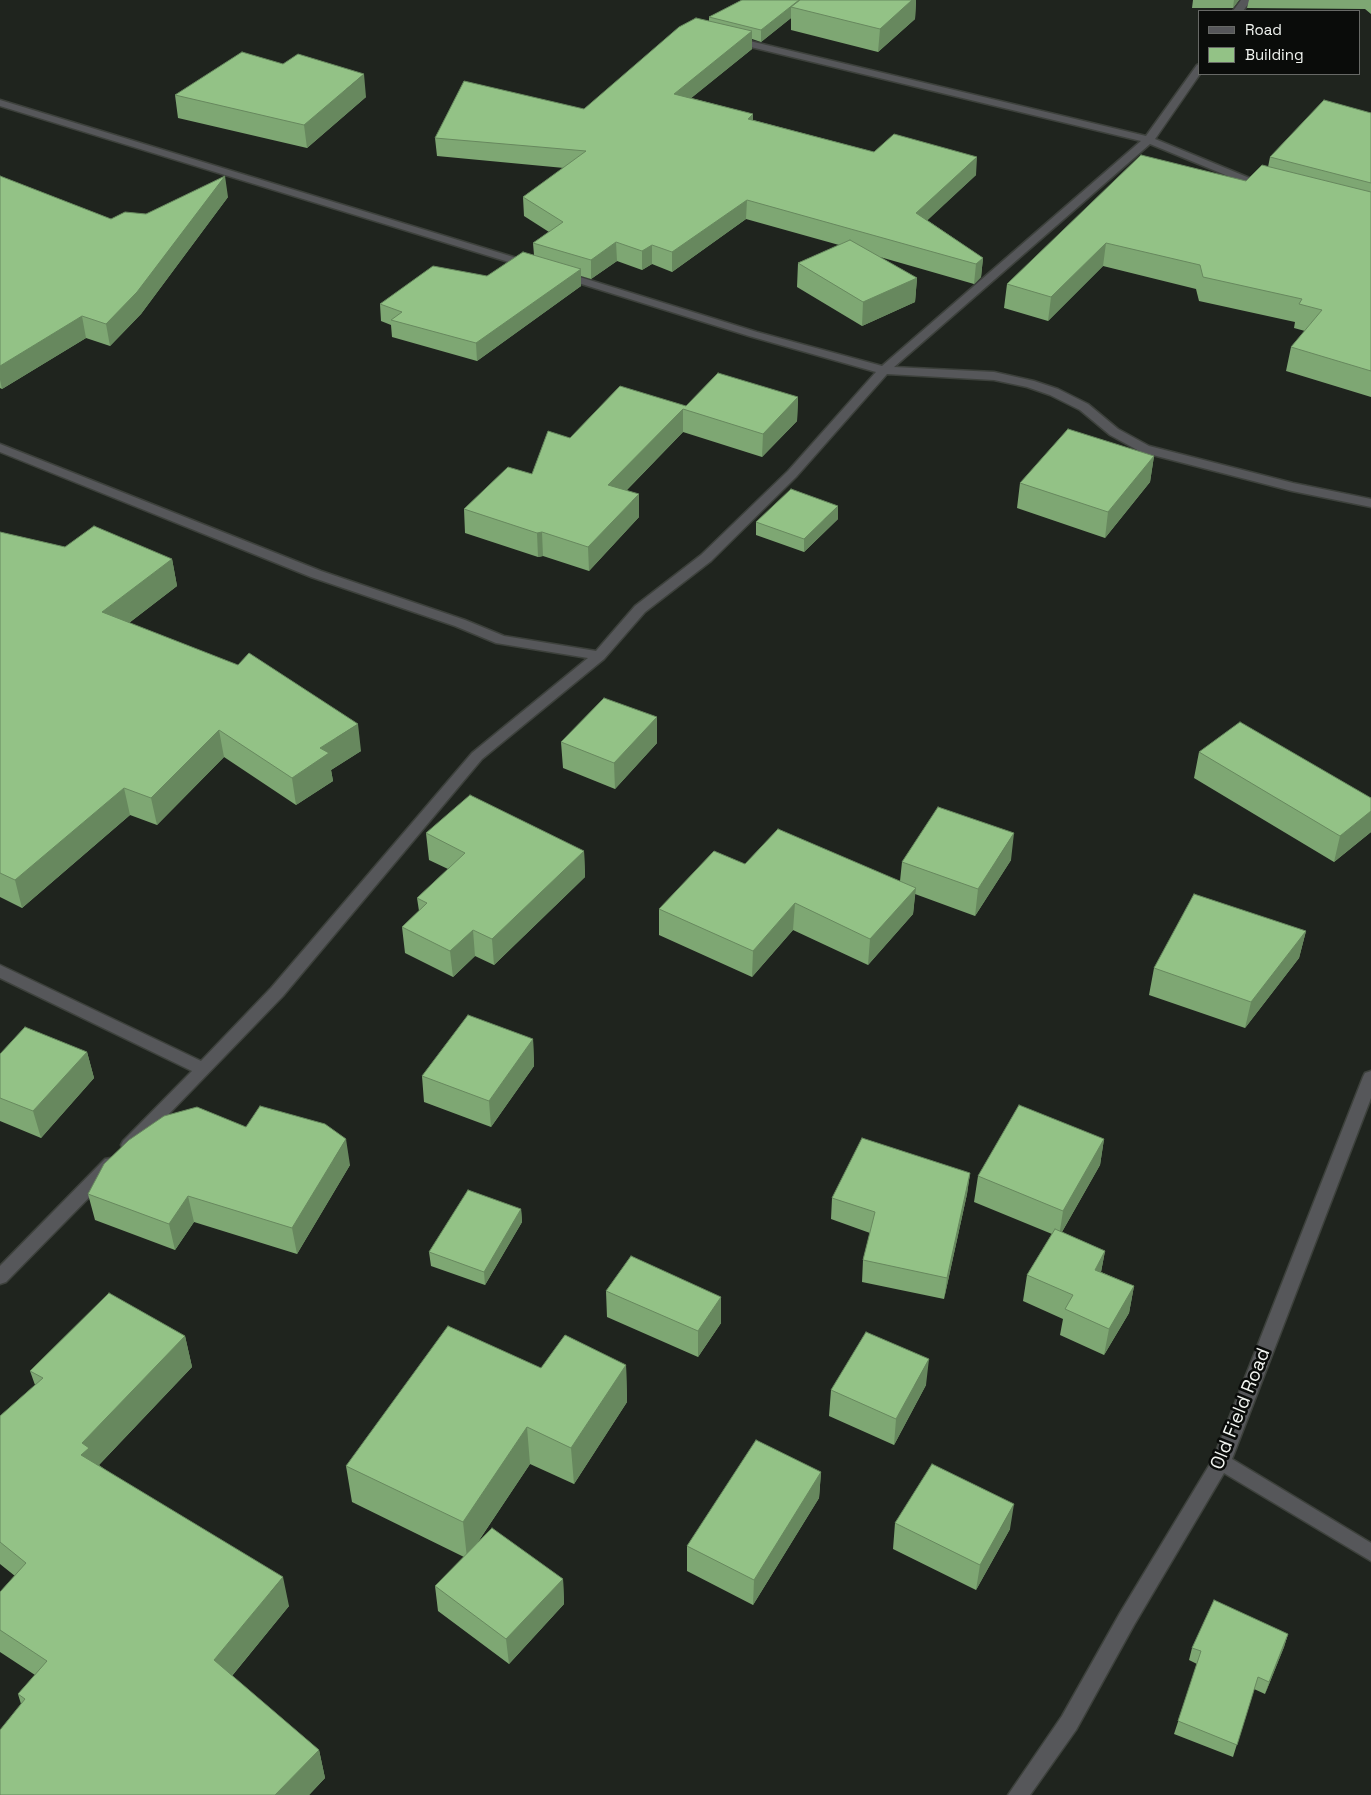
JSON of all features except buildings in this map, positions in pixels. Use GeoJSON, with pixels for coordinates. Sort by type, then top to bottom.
{"type":"FeatureCollection","features":[{"type":"Feature","properties":{"kind":"street"},"geometry":{"type":"LineString","coordinates":[[726,38],[1149,140],[1249,181],[1277,188]]}},
{"type":"Feature","properties":{"kind":"street"},"geometry":{"type":"LineString","coordinates":[[0,1277],[277,992],[477,756],[599,656],[640,609],[706,558],[792,474],[884,370],[1149,140],[1198,70]]}},
{"type":"Feature","properties":{"kind":"street"},"geometry":{"type":"LineString","coordinates":[[0,103],[753,334],[884,370],[994,376],[1030,384],[1054,392],[1084,408],[1114,432],[1144,449],[1292,487],[1371,503]]}},
{"type":"Feature","properties":{"kind":"street"},"geometry":{"type":"LineString","coordinates":[[0,448],[316,574],[460,623],[501,640],[599,656]]}},
{"type":"Feature","properties":{"kind":"street"},"geometry":{"type":"LineString","coordinates":[[0,971],[203,1069]]}},
{"type":"Feature","properties":{"kind":"street","name":"Old Field Road"},"geometry":{"type":"LineString","coordinates":[[1018,1795],[1069,1722],[1127,1620],[1222,1462],[1371,1077]]}},
{"type":"Feature","properties":{"kind":"street"},"geometry":{"type":"LineString","coordinates":[[1222,1462],[1371,1553]]}}]}
